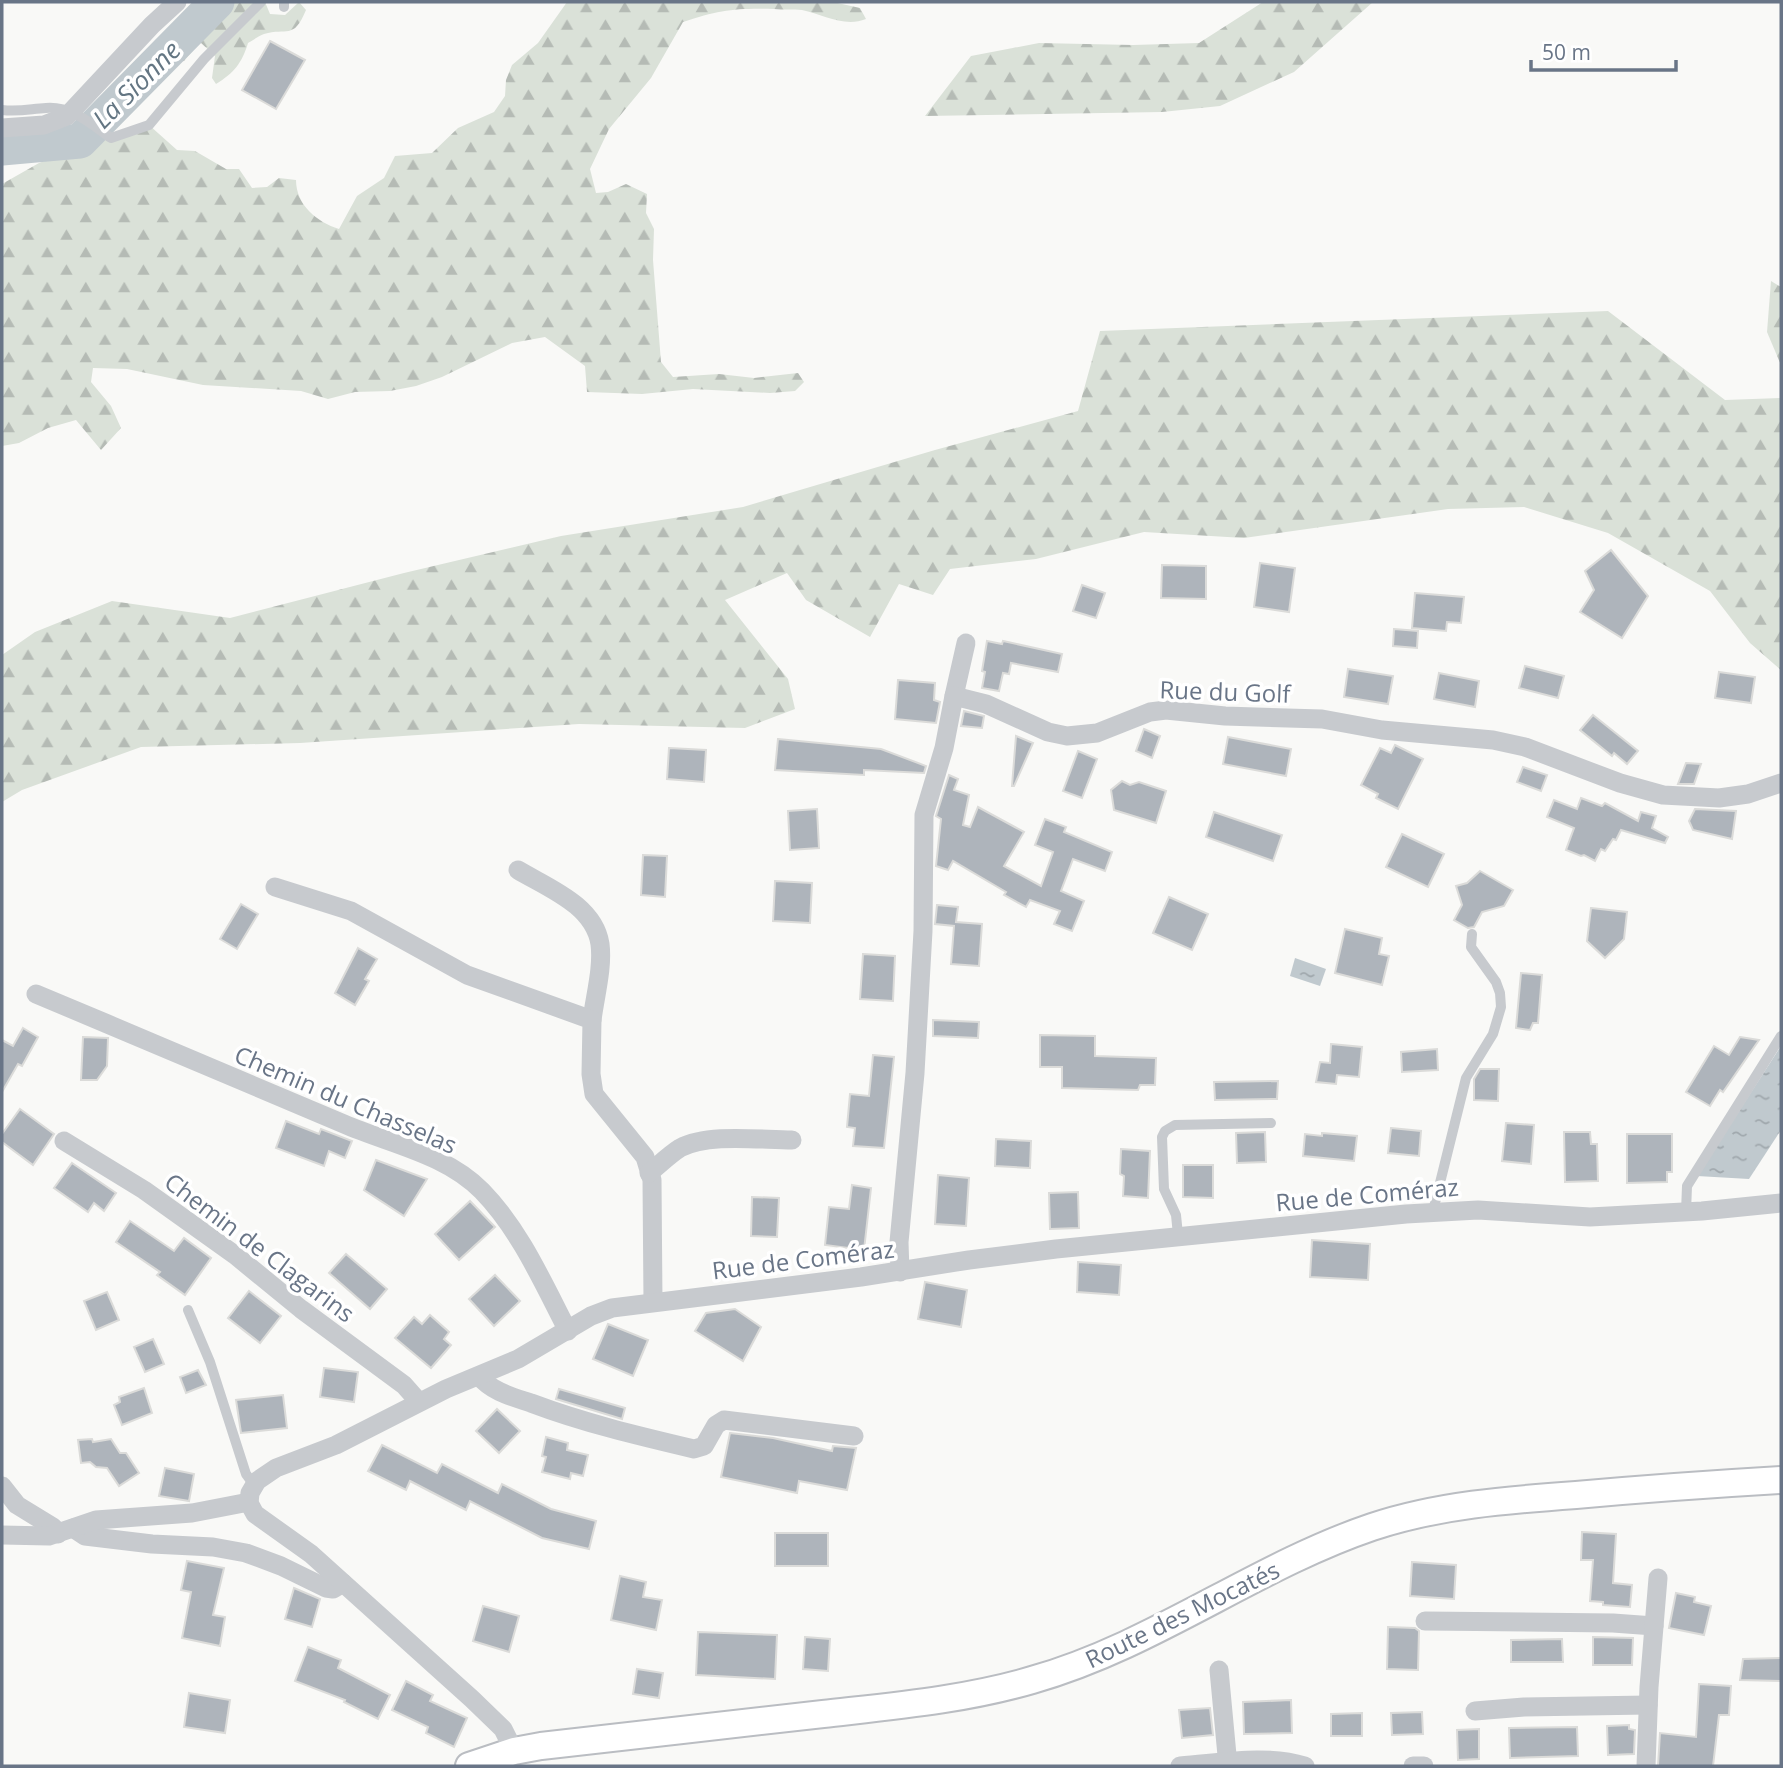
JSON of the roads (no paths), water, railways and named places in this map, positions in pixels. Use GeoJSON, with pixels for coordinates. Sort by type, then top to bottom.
{"type":"FeatureCollection","features":[{"type":"Feature","properties":{"kind":"street"},"geometry":{"type":"LineString","coordinates":[[2,128],[54,123],[72,111],[177,2]]}},
{"type":"Feature","properties":{"kind":"street"},"geometry":{"type":"LineString","coordinates":[[900,1272],[899,1242],[916,1060],[923,931],[924,815],[944,748],[966,643]]}},
{"type":"Feature","properties":{"kind":"street","name":"Rue du Golf"},"geometry":{"type":"LineString","coordinates":[[954,696],[986,704],[1048,732],[1067,736],[1097,733],[1150,712],[1166,710],[1225,716],[1322,719],[1382,730],[1493,740],[1525,747],[1620,783],[1663,795],[1719,798],[1748,794],[1781,783]]}},
{"type":"Feature","properties":{"kind":"street"},"geometry":{"type":"LineString","coordinates":[[518,870],[575,904],[594,924],[600,944],[592,1020],[591,1074],[594,1094],[645,1157],[652,1180],[653,1302]]}},
{"type":"Feature","properties":{"kind":"street"},"geometry":{"type":"LineString","coordinates":[[275,887],[351,911],[467,975],[592,1020]]}},
{"type":"Feature","properties":{"kind":"street","name":"Chemin du Chasselas"},"geometry":{"type":"LineString","coordinates":[[36,995],[374,1137],[436,1159],[456,1171],[481,1190],[507,1221],[568,1331]]}},
{"type":"Feature","properties":{"kind":"street","name":"Chemin de Clagarins"},"geometry":{"type":"LineString","coordinates":[[64,1140],[144,1190],[235,1255],[301,1309],[404,1385],[419,1402]]}},
{"type":"Feature","properties":{"kind":"street"},"geometry":{"type":"LineString","coordinates":[[649,1173],[681,1148],[694,1143],[723,1140],[792,1140]]}},
{"type":"Feature","properties":{"kind":"street","name":"Rue de Coméraz"},"geometry":{"type":"LineString","coordinates":[[251,1493],[276,1468],[346,1440],[419,1402],[518,1359],[607,1309],[900,1272],[982,1258],[1178,1235],[1433,1211],[1487,1210],[1590,1217],[1781,1203]]}},
{"type":"Feature","properties":{"kind":"street"},"geometry":{"type":"LineString","coordinates":[[479,1376],[494,1389],[553,1412],[597,1426],[694,1449],[704,1447],[716,1425],[723,1420],[854,1436]]}},
{"type":"Feature","properties":{"kind":"street","name":"Route des Mocatés"},"geometry":{"type":"LineString","coordinates":[[469,1766],[503,1758],[972,1694],[1031,1681],[1092,1661],[1159,1630],[1303,1555],[1371,1527],[1437,1510],[1503,1500],[1781,1480]]}},
{"type":"Feature","properties":{"kind":"street"},"geometry":{"type":"LineString","coordinates":[[2,1486],[18,1505],[53,1527],[66,1531],[85,1536],[152,1544],[213,1547],[246,1553],[281,1566],[321,1587],[331,1589],[343,1583]]}},
{"type":"Feature","properties":{"kind":"street"},"geometry":{"type":"LineString","coordinates":[[2,1535],[66,1531],[96,1520],[192,1513],[251,1493],[255,1514],[300,1546],[489,1714],[506,1734],[503,1758]]}},
{"type":"Feature","properties":{"kind":"street"},"geometry":{"type":"LineString","coordinates":[[1646,1766],[1658,1578]]}},
{"type":"Feature","properties":{"kind":"street"},"geometry":{"type":"LineString","coordinates":[[1425,1621],[1613,1623],[1654,1626]]}},
{"type":"Feature","properties":{"kind":"street"},"geometry":{"type":"LineString","coordinates":[[1219,1671],[1228,1764]]}},
{"type":"Feature","properties":{"kind":"street"},"geometry":{"type":"LineString","coordinates":[[1475,1711],[1524,1707],[1648,1706]]}},
{"type":"Feature","properties":{"kind":"street"},"geometry":{"type":"LineString","coordinates":[[1180,1766],[1275,1760],[1305,1766]]}},
{"type":"Feature","properties":{"kind":"street"},"geometry":{"type":"LineString","coordinates":[[1413,1766],[1424,1766]]}},
{"type":"Feature","properties":{"kind":"lane"},"geometry":{"type":"LineString","coordinates":[[2,110],[21,112],[48,107],[72,111],[111,138],[149,125],[204,59],[261,2]]}},
{"type":"Feature","properties":{"kind":"lane"},"geometry":{"type":"LineString","coordinates":[[1433,1211],[1466,1078],[1493,1034],[1501,1006],[1496,982],[1471,947],[1472,934]]}},
{"type":"Feature","properties":{"kind":"lane"},"geometry":{"type":"LineString","coordinates":[[1686,1212],[1687,1186],[1781,1036]]}},
{"type":"Feature","properties":{"kind":"lane"},"geometry":{"type":"LineString","coordinates":[[1178,1235],[1176,1215],[1164,1189],[1162,1137],[1165,1131],[1175,1125],[1271,1123]]}},
{"type":"Feature","properties":{"kind":"lane"},"geometry":{"type":"LineString","coordinates":[[188,1310],[210,1362],[251,1493]]}},
{"type":"Feature","properties":{"kind":"water"},"geometry":{"type":"Polygon","coordinates":[[[1295,958],[1326,969],[1320,986],[1290,976],[1295,958]]]}},
{"type":"Feature","properties":{"kind":"water"},"geometry":{"type":"Polygon","coordinates":[[[1781,1046],[1781,1130],[1749,1179],[1697,1176],[1781,1046]]]}},
{"type":"Feature","properties":{"kind":"waterway","name":"La Sionne"},"geometry":{"type":"LineString","coordinates":[[2,148],[80,141],[217,2]]}}]}
